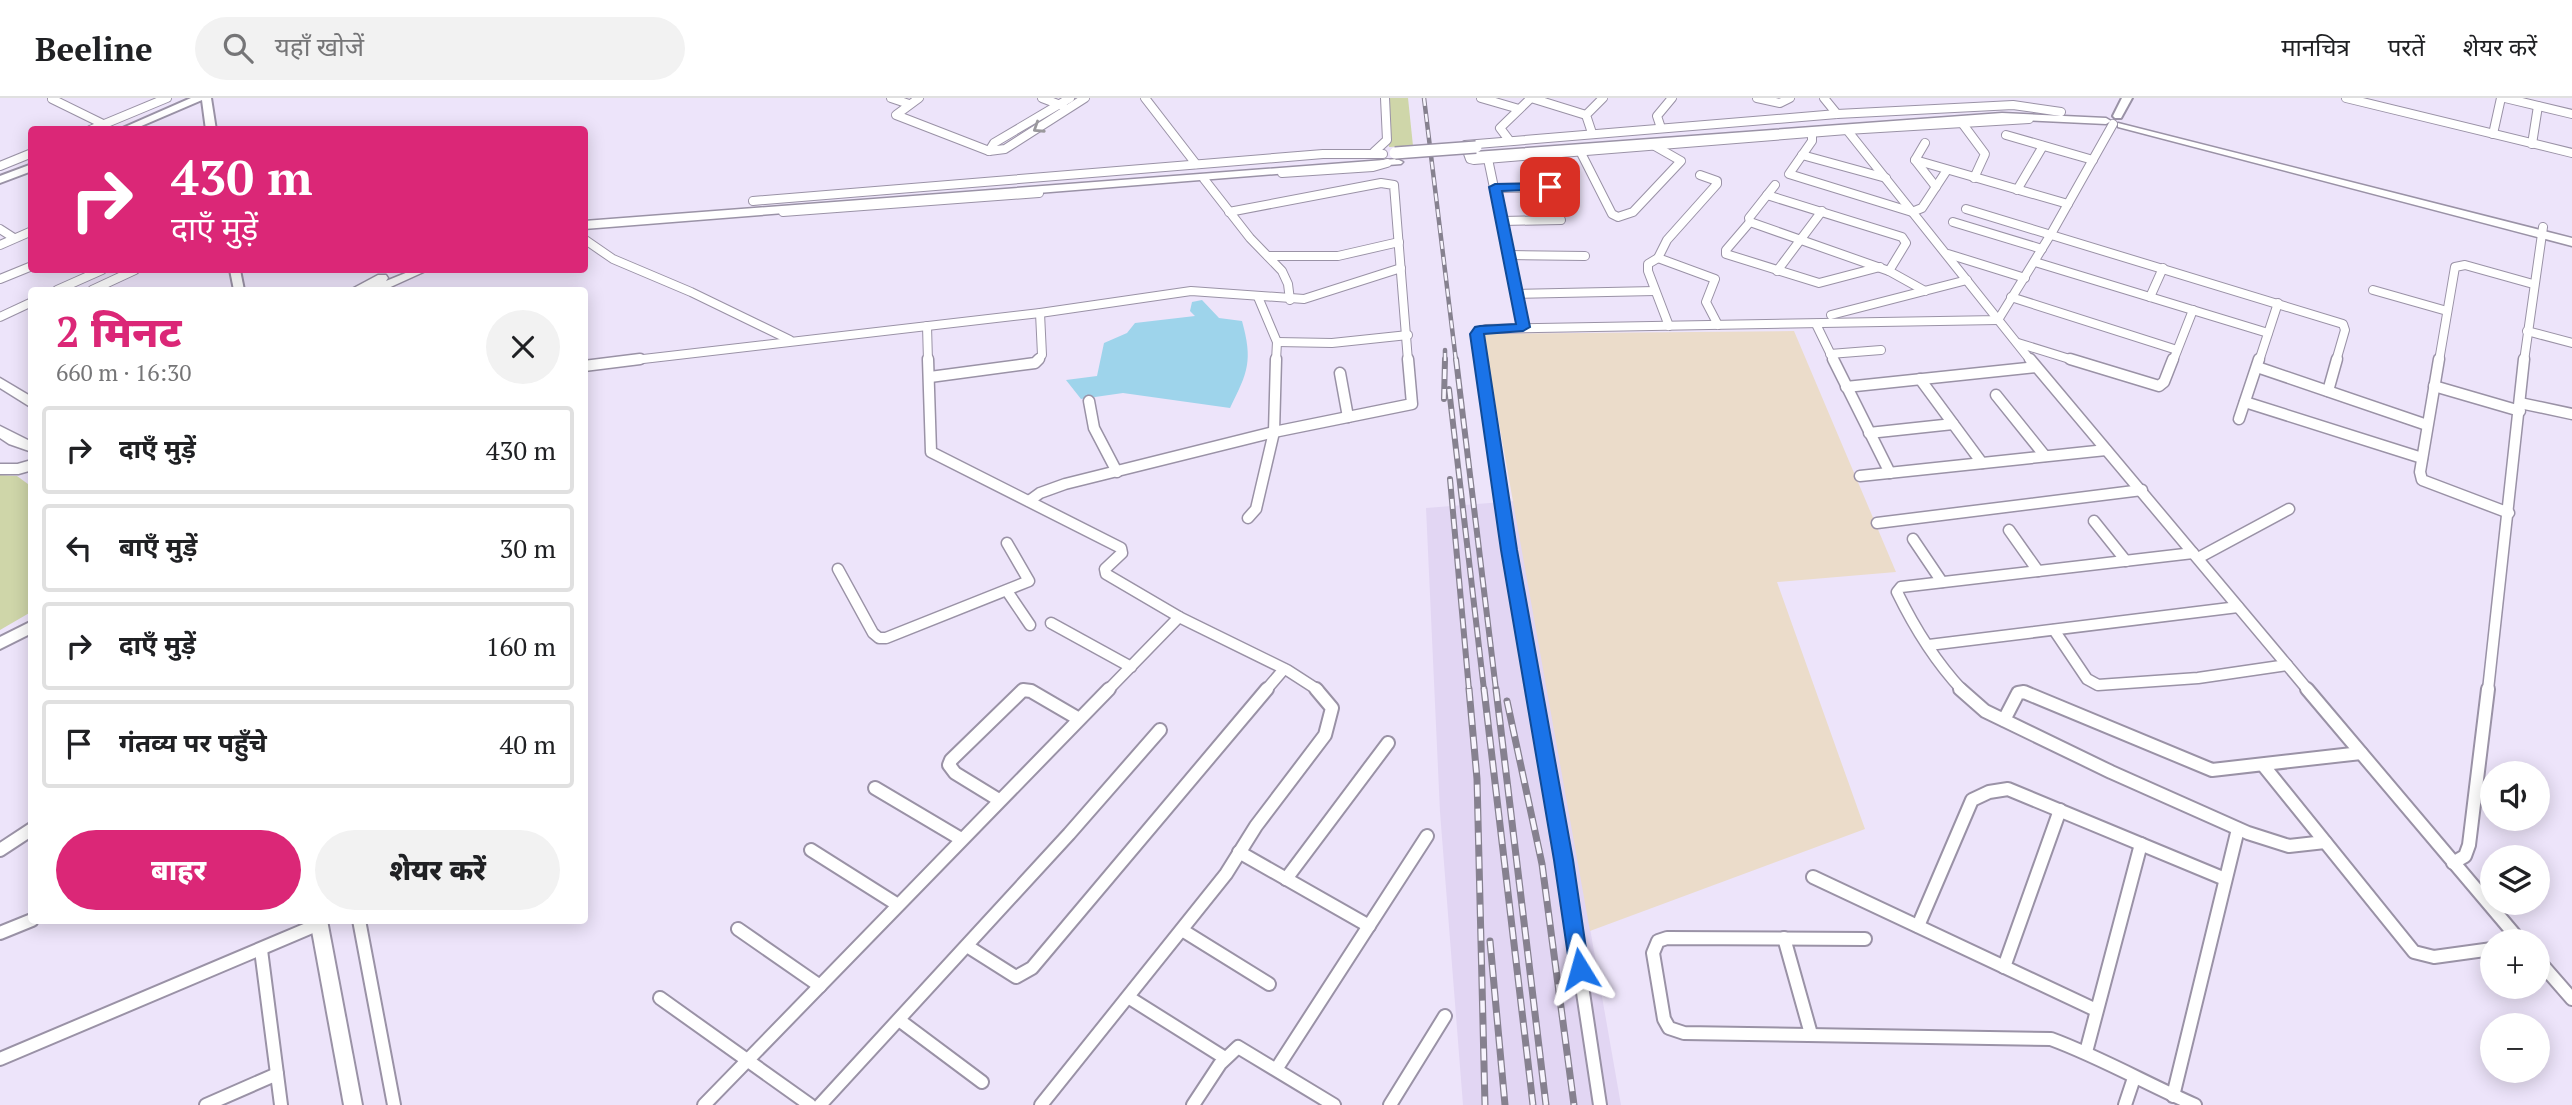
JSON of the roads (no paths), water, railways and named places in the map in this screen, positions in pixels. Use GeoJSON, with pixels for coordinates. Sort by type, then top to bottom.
{"type":"FeatureCollection","features":[{"type":"Feature","properties":{"kind":"main road"},"geometry":{"type":"LineString","coordinates":[[588,216],[754,206],[1388,156],[2002,116],[2059,115],[2115,120],[2543,231],[2572,242]]}},
{"type":"Feature","properties":{"kind":"main road"},"geometry":{"type":"LineString","coordinates":[[588,225],[754,206]]}},
{"type":"Feature","properties":{"kind":"main road"},"geometry":{"type":"LineString","coordinates":[[2543,231],[2572,234]]}},
{"type":"Feature","properties":{"kind":"main road"},"geometry":{"type":"LineString","coordinates":[[363,287],[393,273]]}},
{"type":"Feature","properties":{"kind":"main road"},"geometry":{"type":"LineString","coordinates":[[382,287],[415,273]]}},
{"type":"Feature","properties":{"kind":"main road"},"geometry":{"type":"LineString","coordinates":[[0,382],[28,401]]}},
{"type":"Feature","properties":{"kind":"main road"},"geometry":{"type":"LineString","coordinates":[[0,430],[14,442],[28,446]]}},
{"type":"Feature","properties":{"kind":"street"},"geometry":{"type":"LineString","coordinates":[[99,126],[167,98]]}},
{"type":"Feature","properties":{"kind":"street"},"geometry":{"type":"LineString","coordinates":[[132,126],[199,98]]}},
{"type":"Feature","properties":{"kind":"street"},"geometry":{"type":"LineString","coordinates":[[206,98],[210,126]]}},
{"type":"Feature","properties":{"kind":"street"},"geometry":{"type":"LineString","coordinates":[[891,98],[909,104]]}},
{"type":"Feature","properties":{"kind":"street"},"geometry":{"type":"LineString","coordinates":[[919,98],[896,115],[972,147],[989,151],[1005,149],[1082,100]]}},
{"type":"Feature","properties":{"kind":"street"},"geometry":{"type":"LineString","coordinates":[[1042,98],[1069,108]]}},
{"type":"Feature","properties":{"kind":"street"},"geometry":{"type":"LineString","coordinates":[[989,151],[994,143],[1058,104],[1069,98],[1082,100]]}},
{"type":"Feature","properties":{"kind":"street"},"geometry":{"type":"LineString","coordinates":[[1145,98],[1196,164]]}},
{"type":"Feature","properties":{"kind":"street"},"geometry":{"type":"LineString","coordinates":[[1385,98],[1388,156]]}},
{"type":"Feature","properties":{"kind":"street"},"geometry":{"type":"LineString","coordinates":[[1481,98],[1519,109]]}},
{"type":"Feature","properties":{"kind":"street"},"geometry":{"type":"LineString","coordinates":[[1509,140],[1500,128],[1531,98],[1586,115]]}},
{"type":"Feature","properties":{"kind":"street"},"geometry":{"type":"LineString","coordinates":[[1586,115],[1604,98]]}},
{"type":"Feature","properties":{"kind":"street"},"geometry":{"type":"LineString","coordinates":[[1661,128],[1657,116],[1672,98]]}},
{"type":"Feature","properties":{"kind":"street"},"geometry":{"type":"LineString","coordinates":[[1757,98],[1780,103],[1790,98]]}},
{"type":"Feature","properties":{"kind":"street"},"geometry":{"type":"LineString","coordinates":[[1824,98],[1837,114]]}},
{"type":"Feature","properties":{"kind":"street"},"geometry":{"type":"LineString","coordinates":[[1991,98],[2008,106]]}},
{"type":"Feature","properties":{"kind":"street"},"geometry":{"type":"LineString","coordinates":[[1998,320],[2052,234],[2127,98]]}},
{"type":"Feature","properties":{"kind":"street"},"geometry":{"type":"LineString","coordinates":[[2346,98],[2572,153]]}},
{"type":"Feature","properties":{"kind":"street"},"geometry":{"type":"LineString","coordinates":[[2493,134],[2503,98],[2526,101],[2572,114]]}},
{"type":"Feature","properties":{"kind":"street"},"geometry":{"type":"LineString","coordinates":[[52,99],[103,124]]}},
{"type":"Feature","properties":{"kind":"street"},"geometry":{"type":"LineString","coordinates":[[2008,106],[2059,115],[1471,160],[1465,145],[1837,114],[2008,106]]}},
{"type":"Feature","properties":{"kind":"street"},"geometry":{"type":"LineString","coordinates":[[2532,144],[2538,106]]}},
{"type":"Feature","properties":{"kind":"street"},"geometry":{"type":"LineString","coordinates":[[1586,115],[1592,133]]}},
{"type":"Feature","properties":{"kind":"street"},"geometry":{"type":"LineString","coordinates":[[1962,123],[1986,154],[1974,178]]}},
{"type":"Feature","properties":{"kind":"street"},"geometry":{"type":"LineString","coordinates":[[1847,130],[2036,367],[2510,929]]}},
{"type":"Feature","properties":{"kind":"street"},"geometry":{"type":"LineString","coordinates":[[1812,133],[1812,141],[1789,174],[1912,212],[1922,208],[1947,170]]}},
{"type":"Feature","properties":{"kind":"street"},"geometry":{"type":"LineString","coordinates":[[2006,135],[2093,160]]}},
{"type":"Feature","properties":{"kind":"street"},"geometry":{"type":"LineString","coordinates":[[1915,160],[1925,143]]}},
{"type":"Feature","properties":{"kind":"street"},"geometry":{"type":"LineString","coordinates":[[1580,151],[1612,214],[1619,217],[1633,212],[1681,161],[1653,145]]}},
{"type":"Feature","properties":{"kind":"street"},"geometry":{"type":"LineString","coordinates":[[2017,190],[2043,146]]}},
{"type":"Feature","properties":{"kind":"street"},"geometry":{"type":"LineString","coordinates":[[0,166],[28,155]]}},
{"type":"Feature","properties":{"kind":"street"},"geometry":{"type":"LineString","coordinates":[[1802,155],[1886,178]]}},
{"type":"Feature","properties":{"kind":"street"},"geometry":{"type":"LineString","coordinates":[[754,206],[826,193],[1196,164],[1388,156]]}},
{"type":"Feature","properties":{"kind":"street"},"geometry":{"type":"LineString","coordinates":[[754,206],[800,212],[1363,168],[1388,156]]}},
{"type":"Feature","properties":{"kind":"street"},"geometry":{"type":"LineString","coordinates":[[1488,159],[1523,327]]}},
{"type":"Feature","properties":{"kind":"street"},"geometry":{"type":"LineString","coordinates":[[1915,160],[2068,204]]}},
{"type":"Feature","properties":{"kind":"street"},"geometry":{"type":"LineString","coordinates":[[1915,160],[1936,187]]}},
{"type":"Feature","properties":{"kind":"street"},"geometry":{"type":"LineString","coordinates":[[0,180],[28,169]]}},
{"type":"Feature","properties":{"kind":"street"},"geometry":{"type":"LineString","coordinates":[[1669,326],[1648,271],[1648,264],[1658,258],[1667,240],[1717,184],[1717,181],[1700,175]]}},
{"type":"Feature","properties":{"kind":"street"},"geometry":{"type":"LineString","coordinates":[[1204,179],[1228,212],[1287,279],[1290,300]]}},
{"type":"Feature","properties":{"kind":"street"},"geometry":{"type":"LineString","coordinates":[[1029,501],[1053,487],[1274,432],[1412,404],[1396,188],[1388,183],[1228,212]]}},
{"type":"Feature","properties":{"kind":"street"},"geometry":{"type":"LineString","coordinates":[[1775,185],[1749,218],[1750,222],[1726,250],[1726,254],[1819,284],[1880,268]]}},
{"type":"Feature","properties":{"kind":"street"},"geometry":{"type":"LineString","coordinates":[[1495,187],[1550,187]]}},
{"type":"Feature","properties":{"kind":"street"},"geometry":{"type":"LineString","coordinates":[[1767,194],[1906,240],[1889,271]]}},
{"type":"Feature","properties":{"kind":"street"},"geometry":{"type":"LineString","coordinates":[[1966,209],[2343,324],[2345,330],[2328,391]]}},
{"type":"Feature","properties":{"kind":"street"},"geometry":{"type":"LineString","coordinates":[[1777,271],[1822,211]]}},
{"type":"Feature","properties":{"kind":"street"},"geometry":{"type":"LineString","coordinates":[[1502,221],[1561,220]]}},
{"type":"Feature","properties":{"kind":"street"},"geometry":{"type":"LineString","coordinates":[[1750,222],[1889,271],[1925,290]]}},
{"type":"Feature","properties":{"kind":"street"},"geometry":{"type":"LineString","coordinates":[[1953,222],[2042,250]]}},
{"type":"Feature","properties":{"kind":"street"},"geometry":{"type":"LineString","coordinates":[[0,229],[14,239]]}},
{"type":"Feature","properties":{"kind":"street"},"geometry":{"type":"LineString","coordinates":[[2453,863],[2465,856],[2469,845],[2509,513],[2527,331],[2543,231]]}},
{"type":"Feature","properties":{"kind":"street"},"geometry":{"type":"LineString","coordinates":[[0,245],[28,233]]}},
{"type":"Feature","properties":{"kind":"street"},"geometry":{"type":"LineString","coordinates":[[588,242],[612,259],[691,292],[790,340]]}},
{"type":"Feature","properties":{"kind":"street"},"geometry":{"type":"LineString","coordinates":[[1268,256],[1338,256],[1399,242]]}},
{"type":"Feature","properties":{"kind":"street"},"geometry":{"type":"LineString","coordinates":[[1947,253],[2025,278]]}},
{"type":"Feature","properties":{"kind":"street"},"geometry":{"type":"LineString","coordinates":[[1508,256],[1585,256]]}},
{"type":"Feature","properties":{"kind":"street"},"geometry":{"type":"LineString","coordinates":[[1658,258],[1715,279],[1704,295],[1704,301],[1718,325]]}},
{"type":"Feature","properties":{"kind":"street"},"geometry":{"type":"LineString","coordinates":[[2035,262],[2268,333]]}},
{"type":"Feature","properties":{"kind":"street"},"geometry":{"type":"LineString","coordinates":[[2509,513],[2422,480],[2420,476],[2455,267],[2458,265],[2533,284]]}},
{"type":"Feature","properties":{"kind":"street"},"geometry":{"type":"LineString","coordinates":[[0,279],[28,268]]}},
{"type":"Feature","properties":{"kind":"street"},"geometry":{"type":"LineString","coordinates":[[588,365],[1040,313],[1191,291],[1290,300],[1345,288],[1401,268]]}},
{"type":"Feature","properties":{"kind":"street"},"geometry":{"type":"LineString","coordinates":[[2150,297],[2163,268]]}},
{"type":"Feature","properties":{"kind":"street"},"geometry":{"type":"LineString","coordinates":[[64,287],[96,273]]}},
{"type":"Feature","properties":{"kind":"street"},"geometry":{"type":"LineString","coordinates":[[98,287],[129,273]]}},
{"type":"Feature","properties":{"kind":"street"},"geometry":{"type":"LineString","coordinates":[[1831,315],[1967,280]]}},
{"type":"Feature","properties":{"kind":"street"},"geometry":{"type":"LineString","coordinates":[[76,282],[86,287]]}},
{"type":"Feature","properties":{"kind":"street"},"geometry":{"type":"LineString","coordinates":[[2373,290],[2447,311]]}},
{"type":"Feature","properties":{"kind":"street"},"geometry":{"type":"LineString","coordinates":[[1515,294],[1655,291]]}},
{"type":"Feature","properties":{"kind":"street"},"geometry":{"type":"LineString","coordinates":[[1248,517],[1256,509],[1274,432],[1277,342],[1258,297]]}},
{"type":"Feature","properties":{"kind":"street"},"geometry":{"type":"LineString","coordinates":[[2011,297],[2177,350]]}},
{"type":"Feature","properties":{"kind":"street"},"geometry":{"type":"LineString","coordinates":[[2239,419],[2278,303]]}},
{"type":"Feature","properties":{"kind":"street"},"geometry":{"type":"LineString","coordinates":[[0,317],[28,304]]}},
{"type":"Feature","properties":{"kind":"street"},"geometry":{"type":"LineString","coordinates":[[2017,343],[2159,386],[2164,382],[2193,310]]}},
{"type":"Feature","properties":{"kind":"street"},"geometry":{"type":"LineString","coordinates":[[930,377],[1035,363],[1042,355],[1040,313]]}},
{"type":"Feature","properties":{"kind":"street"},"geometry":{"type":"LineString","coordinates":[[1600,1105],[1563,860],[1509,550],[1477,334],[1486,329],[1523,327],[1998,320]]}},
{"type":"Feature","properties":{"kind":"street"},"geometry":{"type":"LineString","coordinates":[[1816,324],[1890,473]]}},
{"type":"Feature","properties":{"kind":"street"},"geometry":{"type":"LineString","coordinates":[[927,326],[931,453],[1121,548],[1122,552],[1105,569],[1106,575],[1179,617],[1284,669],[1323,693],[1331,704],[1332,720],[1325,735],[1256,826],[1226,874],[1041,1105]]}},
{"type":"Feature","properties":{"kind":"street"},"geometry":{"type":"LineString","coordinates":[[2527,331],[2572,343]]}},
{"type":"Feature","properties":{"kind":"street"},"geometry":{"type":"LineString","coordinates":[[1277,342],[1332,343],[1408,335]]}},
{"type":"Feature","properties":{"kind":"street"},"geometry":{"type":"LineString","coordinates":[[1830,354],[1881,350]]}},
{"type":"Feature","properties":{"kind":"street"},"geometry":{"type":"LineString","coordinates":[[1846,387],[2036,367]]}},
{"type":"Feature","properties":{"kind":"street"},"geometry":{"type":"LineString","coordinates":[[2257,367],[2427,425]]}},
{"type":"Feature","properties":{"kind":"street"},"geometry":{"type":"LineString","coordinates":[[1340,373],[1348,417]]}},
{"type":"Feature","properties":{"kind":"street"},"geometry":{"type":"LineString","coordinates":[[1920,379],[1982,463]]}},
{"type":"Feature","properties":{"kind":"street"},"geometry":{"type":"LineString","coordinates":[[2434,386],[2520,407],[2572,414]]}},
{"type":"Feature","properties":{"kind":"street"},"geometry":{"type":"LineString","coordinates":[[1996,395],[2045,456]]}},
{"type":"Feature","properties":{"kind":"street"},"geometry":{"type":"LineString","coordinates":[[1089,401],[1094,428],[1117,472]]}},
{"type":"Feature","properties":{"kind":"street"},"geometry":{"type":"LineString","coordinates":[[2245,402],[2422,458]]}},
{"type":"Feature","properties":{"kind":"street"},"geometry":{"type":"LineString","coordinates":[[1869,433],[1954,424]]}},
{"type":"Feature","properties":{"kind":"street"},"geometry":{"type":"LineString","coordinates":[[1860,476],[2106,450]]}},
{"type":"Feature","properties":{"kind":"street"},"geometry":{"type":"LineString","coordinates":[[0,469],[28,466]]}},
{"type":"Feature","properties":{"kind":"street"},"geometry":{"type":"LineString","coordinates":[[1878,523],[2143,491]]}},
{"type":"Feature","properties":{"kind":"street"},"geometry":{"type":"LineString","coordinates":[[2289,509],[2195,556],[2126,561],[1897,589],[1898,596],[1929,645],[1968,698],[1984,711],[2238,829],[2289,846],[2325,842]]}},
{"type":"Feature","properties":{"kind":"street"},"geometry":{"type":"LineString","coordinates":[[2094,521],[2126,561]]}},
{"type":"Feature","properties":{"kind":"street"},"geometry":{"type":"LineString","coordinates":[[2009,530],[2038,571]]}},
{"type":"Feature","properties":{"kind":"street"},"geometry":{"type":"LineString","coordinates":[[1913,539],[1942,582]]}},
{"type":"Feature","properties":{"kind":"street"},"geometry":{"type":"LineString","coordinates":[[838,569],[873,633],[879,638],[897,636],[1026,583],[1029,578],[1007,543]]}},
{"type":"Feature","properties":{"kind":"street"},"geometry":{"type":"LineString","coordinates":[[1007,591],[1030,625]]}},
{"type":"Feature","properties":{"kind":"street"},"geometry":{"type":"LineString","coordinates":[[1929,645],[2238,607]]}},
{"type":"Feature","properties":{"kind":"street"},"geometry":{"type":"LineString","coordinates":[[704,1105],[1179,617]]}},
{"type":"Feature","properties":{"kind":"street"},"geometry":{"type":"LineString","coordinates":[[1051,623],[1131,667]]}},
{"type":"Feature","properties":{"kind":"street"},"geometry":{"type":"LineString","coordinates":[[0,644],[28,627]]}},
{"type":"Feature","properties":{"kind":"street"},"geometry":{"type":"LineString","coordinates":[[2054,630],[2087,679],[2098,685],[2198,678],[2287,665]]}},
{"type":"Feature","properties":{"kind":"street"},"geometry":{"type":"LineString","coordinates":[[967,946],[1016,977],[1032,968],[1284,669]]}},
{"type":"Feature","properties":{"kind":"street"},"geometry":{"type":"LineString","coordinates":[[999,800],[951,769],[951,760],[1023,690],[1031,691],[1079,719]]}},
{"type":"Feature","properties":{"kind":"street"},"geometry":{"type":"LineString","coordinates":[[2004,720],[2014,698],[2018,693],[2024,692],[2212,770],[2361,753]]}},
{"type":"Feature","properties":{"kind":"street"},"geometry":{"type":"LineString","coordinates":[[820,1105],[967,946],[1160,730]]}},
{"type":"Feature","properties":{"kind":"street"},"geometry":{"type":"LineString","coordinates":[[1286,879],[1388,743]]}},
{"type":"Feature","properties":{"kind":"street"},"geometry":{"type":"LineString","coordinates":[[2263,765],[2414,952],[2434,957],[2480,951]]}},
{"type":"Feature","properties":{"kind":"street"},"geometry":{"type":"LineString","coordinates":[[875,788],[961,839]]}},
{"type":"Feature","properties":{"kind":"street"},"geometry":{"type":"LineString","coordinates":[[1918,926],[1972,800],[1983,792],[2008,789],[2225,879]]}},
{"type":"Feature","properties":{"kind":"street"},"geometry":{"type":"LineString","coordinates":[[2004,967],[2060,810]]}},
{"type":"Feature","properties":{"kind":"street"},"geometry":{"type":"LineString","coordinates":[[2173,1096],[2238,829]]}},
{"type":"Feature","properties":{"kind":"street"},"geometry":{"type":"LineString","coordinates":[[0,850],[28,832]]}},
{"type":"Feature","properties":{"kind":"street"},"geometry":{"type":"LineString","coordinates":[[1277,1068],[1427,836]]}},
{"type":"Feature","properties":{"kind":"street"},"geometry":{"type":"LineString","coordinates":[[2086,1052],[2141,844]]}},
{"type":"Feature","properties":{"kind":"street"},"geometry":{"type":"LineString","coordinates":[[811,850],[898,905]]}},
{"type":"Feature","properties":{"kind":"street"},"geometry":{"type":"LineString","coordinates":[[1239,852],[1369,926]]}},
{"type":"Feature","properties":{"kind":"street"},"geometry":{"type":"LineString","coordinates":[[1813,877],[2096,1010]]}},
{"type":"Feature","properties":{"kind":"street"},"geometry":{"type":"LineString","coordinates":[[0,933],[28,922]]}},
{"type":"Feature","properties":{"kind":"street"},"geometry":{"type":"LineString","coordinates":[[0,1059],[261,950],[314,924]]}},
{"type":"Feature","properties":{"kind":"street"},"geometry":{"type":"LineString","coordinates":[[318,924],[353,1105]]}},
{"type":"Feature","properties":{"kind":"street"},"geometry":{"type":"LineString","coordinates":[[360,924],[394,1105]]}},
{"type":"Feature","properties":{"kind":"street"},"geometry":{"type":"LineString","coordinates":[[738,929],[820,986]]}},
{"type":"Feature","properties":{"kind":"street"},"geometry":{"type":"LineString","coordinates":[[1182,930],[1269,984]]}},
{"type":"Feature","properties":{"kind":"street"},"geometry":{"type":"LineString","coordinates":[[1865,939],[1667,938],[1658,941],[1653,953],[1664,1019],[1669,1028],[1684,1033],[2051,1039],[2086,1052],[2134,1079],[2195,1105]]}},
{"type":"Feature","properties":{"kind":"street"},"geometry":{"type":"LineString","coordinates":[[1784,938],[1811,1034]]}},
{"type":"Feature","properties":{"kind":"street"},"geometry":{"type":"LineString","coordinates":[[261,950],[281,1105]]}},
{"type":"Feature","properties":{"kind":"street"},"geometry":{"type":"LineString","coordinates":[[2550,974],[2572,999]]}},
{"type":"Feature","properties":{"kind":"street"},"geometry":{"type":"LineString","coordinates":[[660,998],[810,1105]]}},
{"type":"Feature","properties":{"kind":"street"},"geometry":{"type":"LineString","coordinates":[[1128,998],[1225,1058]]}},
{"type":"Feature","properties":{"kind":"street"},"geometry":{"type":"LineString","coordinates":[[1390,1105],[1445,1016]]}},
{"type":"Feature","properties":{"kind":"street"},"geometry":{"type":"LineString","coordinates":[[899,1020],[982,1082]]}},
{"type":"Feature","properties":{"kind":"street"},"geometry":{"type":"LineString","coordinates":[[1193,1105],[1225,1058],[1238,1047],[1277,1068],[1333,1105]]}},
{"type":"Feature","properties":{"kind":"street"},"geometry":{"type":"LineString","coordinates":[[206,1105],[277,1073]]}},
{"type":"Feature","properties":{"kind":"street"},"geometry":{"type":"LineString","coordinates":[[2125,1105],[2134,1079]]}},
{"type":"Feature","properties":{"kind":"water"},"geometry":{"type":"Polygon","coordinates":[[[1202,300],[1219,318],[1242,321],[1247,346],[1247,366],[1230,408],[1123,393],[1081,399],[1066,380],[1097,376],[1104,343],[1127,333],[1135,323],[1195,316],[1190,311],[1192,302],[1202,300]]]}},
{"type":"Feature","properties":{"kind":"railway"},"geometry":{"type":"LineString","coordinates":[[1424,98],[1456,361]]}},
{"type":"Feature","properties":{"kind":"railway"},"geometry":{"type":"LineString","coordinates":[[1445,350],[1445,359]]}},
{"type":"Feature","properties":{"kind":"railway"},"geometry":{"type":"LineString","coordinates":[[1444,399],[1445,359]]}},
{"type":"Feature","properties":{"kind":"railway"},"geometry":{"type":"LineString","coordinates":[[1456,359],[1496,690]]}},
{"type":"Feature","properties":{"kind":"railway"},"geometry":{"type":"LineString","coordinates":[[1449,389],[1484,690]]}},
{"type":"Feature","properties":{"kind":"railway"},"geometry":{"type":"LineString","coordinates":[[1450,479],[1469,690]]}},
{"type":"Feature","properties":{"kind":"railway"},"geometry":{"type":"LineString","coordinates":[[1469,689],[1477,779],[1485,1105]]}},
{"type":"Feature","properties":{"kind":"railway"},"geometry":{"type":"LineString","coordinates":[[1484,689],[1533,1105]]}},
{"type":"Feature","properties":{"kind":"railway"},"geometry":{"type":"LineString","coordinates":[[1496,689],[1546,1105]]}},
{"type":"Feature","properties":{"kind":"railway"},"geometry":{"type":"LineString","coordinates":[[1507,701],[1542,864],[1574,1105]]}},
{"type":"Feature","properties":{"kind":"railway"},"geometry":{"type":"LineString","coordinates":[[1490,941],[1505,1105]]}}]}
